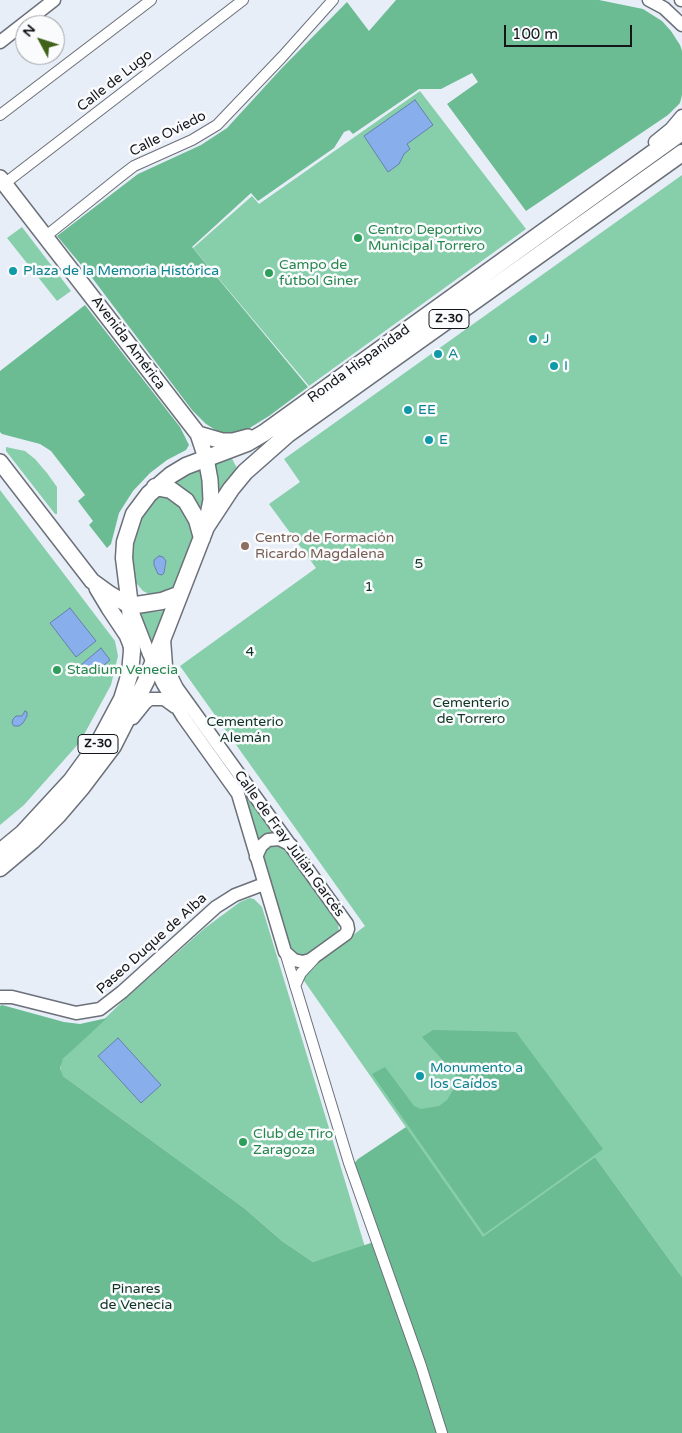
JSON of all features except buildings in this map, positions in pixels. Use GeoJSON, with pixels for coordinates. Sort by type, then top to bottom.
{"type":"FeatureCollection","features":[{"type":"Feature","properties":{"kind":"highway","name":"Ronda Hispanidad"},"geometry":{"type":"LineString","coordinates":[[0,852],[23,833],[80,769],[98,744],[122,699],[130,672],[132,651],[130,606],[125,567],[125,542],[134,514],[144,498],[178,470],[247,443],[264,433],[682,132]]}},
{"type":"Feature","properties":{"kind":"highway","name":"Ronda Hispanidad"},"geometry":{"type":"LineString","coordinates":[[0,868],[58,816],[113,746],[137,699],[204,532],[230,489],[245,472],[288,434],[682,153]]}},
{"type":"Feature","properties":{"kind":"highway"},"geometry":{"type":"LineString","coordinates":[[155,488],[171,490],[181,495],[204,532]]}},
{"type":"Feature","properties":{"kind":"highway"},"geometry":{"type":"LineString","coordinates":[[130,606],[162,601],[178,595]]}},
{"type":"Feature","properties":{"kind":"main road","name":"Avenida América"},"geometry":{"type":"LineString","coordinates":[[2,181],[198,434],[206,458],[211,489],[204,532]]}},
{"type":"Feature","properties":{"kind":"main road"},"geometry":{"type":"LineString","coordinates":[[198,434],[215,440],[229,442],[264,433]]}},
{"type":"Feature","properties":{"kind":"main road"},"geometry":{"type":"LineString","coordinates":[[0,462],[94,582],[127,634],[132,651]]}},
{"type":"Feature","properties":{"kind":"main road"},"geometry":{"type":"LineString","coordinates":[[94,582],[130,606]]}},
{"type":"Feature","properties":{"kind":"street"},"geometry":{"type":"LineString","coordinates":[[0,42],[54,0]]}},
{"type":"Feature","properties":{"kind":"street"},"geometry":{"type":"LineString","coordinates":[[0,115],[151,0]]}},
{"type":"Feature","properties":{"kind":"street","name":"Calle de Lugo"},"geometry":{"type":"LineString","coordinates":[[2,181],[243,0]]}},
{"type":"Feature","properties":{"kind":"street","name":"Calle Oviedo"},"geometry":{"type":"LineString","coordinates":[[46,236],[134,166],[192,140],[217,125],[282,58],[333,0]]}},
{"type":"Feature","properties":{"kind":"street"},"geometry":{"type":"LineString","coordinates":[[649,0],[664,8],[682,25]]}},
{"type":"Feature","properties":{"kind":"street"},"geometry":{"type":"LineString","coordinates":[[640,161],[648,148],[666,134],[682,116]]}},
{"type":"Feature","properties":{"kind":"street","name":"Calle de Fray Julián Garcés"},"geometry":{"type":"LineString","coordinates":[[130,606],[152,662],[163,684],[183,716],[238,794],[284,952]]}},
{"type":"Feature","properties":{"kind":"street","name":"Calle de Fray Julián Garcés"},"geometry":{"type":"LineString","coordinates":[[164,631],[166,666],[176,688],[291,845],[347,927],[346,934],[314,958]]}},
{"type":"Feature","properties":{"kind":"street"},"geometry":{"type":"LineString","coordinates":[[113,746],[139,709],[150,700],[159,698],[168,702],[183,716]]}},
{"type":"Feature","properties":{"kind":"street"},"geometry":{"type":"LineString","coordinates":[[256,857],[261,846],[268,840],[278,840],[291,845]]}},
{"type":"Feature","properties":{"kind":"street","name":"Paseo Duque de Alba"},"geometry":{"type":"LineString","coordinates":[[0,997],[12,997],[76,1014],[100,1009],[114,999],[221,903],[264,884]]}},
{"type":"Feature","properties":{"kind":"street"},"geometry":{"type":"LineString","coordinates":[[284,952],[290,958],[299,962],[306,962],[314,958]]}},
{"type":"Feature","properties":{"kind":"street"},"geometry":{"type":"LineString","coordinates":[[284,952],[349,1163],[421,1366],[442,1433]]}},
{"type":"Feature","properties":{"kind":"street"},"geometry":{"type":"LineString","coordinates":[[295,986],[300,974],[314,958]]}},
{"type":"Feature","properties":{"kind":"green space"},"geometry":{"type":"Polygon","coordinates":[[[396,0],[599,0],[643,9],[662,21],[680,45],[682,51],[682,95],[680,103],[668,115],[526,211],[447,104],[478,82],[472,73],[441,89],[419,89],[353,134],[349,130],[344,132],[334,148],[258,201],[251,193],[192,247],[308,387],[248,429],[237,433],[222,434],[206,424],[192,410],[93,279],[57,236],[138,174],[201,145],[227,128],[281,69],[347,2],[369,31],[396,0]]]}},
{"type":"Feature","properties":{"kind":"green space","name":"Centro Deportivo Municipal Torrero"},"geometry":{"type":"Polygon","coordinates":[[[420,91],[526,229],[309,386],[193,248],[252,196],[259,204],[420,91]]]}},
{"type":"Feature","properties":{"kind":"green space","name":"Cementerio de Torrero"},"geometry":{"type":"Polygon","coordinates":[[[682,175],[682,1277],[595,1157],[483,1238],[300,975],[365,926],[180,666],[316,568],[269,504],[300,482],[284,459],[682,175]]]}},
{"type":"Feature","properties":{"kind":"green space"},"geometry":{"type":"Polygon","coordinates":[[[22,227],[71,291],[57,301],[7,238],[22,227]]]}},
{"type":"Feature","properties":{"kind":"green space"},"geometry":{"type":"Polygon","coordinates":[[[85,305],[180,427],[189,445],[186,450],[167,460],[150,473],[133,491],[119,513],[111,544],[107,548],[89,525],[93,521],[78,501],[85,495],[51,451],[40,444],[0,432],[0,371],[85,305]]]}},
{"type":"Feature","properties":{"kind":"green space"},"geometry":{"type":"Polygon","coordinates":[[[6,447],[25,451],[47,473],[57,487],[57,514],[55,514],[6,451],[6,447]]]}},
{"type":"Feature","properties":{"kind":"green space"},"geometry":{"type":"Polygon","coordinates":[[[230,455],[238,470],[218,495],[213,462],[230,455]]]}},
{"type":"Feature","properties":{"kind":"green space"},"geometry":{"type":"Polygon","coordinates":[[[202,467],[204,472],[203,508],[174,484],[202,467]]]}},
{"type":"Feature","properties":{"kind":"green space","name":"Stadium Venecia"},"geometry":{"type":"Polygon","coordinates":[[[0,490],[115,641],[118,656],[111,685],[80,742],[24,805],[0,825],[0,490]]]}},
{"type":"Feature","properties":{"kind":"green space"},"geometry":{"type":"Polygon","coordinates":[[[163,495],[180,503],[193,529],[193,535],[176,585],[169,592],[151,595],[143,591],[136,583],[132,550],[141,518],[158,496],[163,495]],[[163,557],[157,568],[160,575],[164,573],[166,563],[163,557]]]}},
{"type":"Feature","properties":{"kind":"green space"},"geometry":{"type":"Polygon","coordinates":[[[163,611],[154,645],[150,646],[141,613],[163,611]]]}},
{"type":"Feature","properties":{"kind":"green space"},"geometry":{"type":"Polygon","coordinates":[[[248,797],[274,834],[258,843],[246,798],[248,797]]]}},
{"type":"Feature","properties":{"kind":"green space"},"geometry":{"type":"Polygon","coordinates":[[[273,843],[283,847],[338,923],[339,932],[307,957],[298,957],[290,950],[263,860],[263,850],[273,843]]]}},
{"type":"Feature","properties":{"kind":"green space","name":"Club de Tiro Zaragoza"},"geometry":{"type":"Polygon","coordinates":[[[250,898],[254,899],[262,907],[365,1247],[313,1262],[282,1241],[244,1208],[61,1073],[60,1064],[63,1059],[126,998],[205,928],[240,902],[250,898]]]}},
{"type":"Feature","properties":{"kind":"green space","name":"Pinares de Venecia"},"geometry":{"type":"Polygon","coordinates":[[[0,1006],[64,1022],[80,1024],[107,1018],[63,1059],[60,1068],[63,1076],[244,1208],[282,1241],[313,1262],[377,1241],[351,1167],[358,1159],[406,1127],[483,1237],[595,1157],[682,1277],[682,1433],[0,1433],[0,1006]]]}},
{"type":"Feature","properties":{"kind":"green space"},"geometry":{"type":"Polygon","coordinates":[[[433,1030],[516,1032],[603,1149],[484,1234],[372,1074],[385,1067],[414,1106],[421,1109],[439,1106],[447,1100],[455,1087],[456,1075],[422,1037],[433,1030]]]}},
{"type":"Feature","properties":{"kind":"water"},"geometry":{"type":"Polygon","coordinates":[[[415,100],[433,125],[407,144],[410,149],[404,154],[399,164],[388,172],[364,136],[415,100]]]}},
{"type":"Feature","properties":{"kind":"water"},"geometry":{"type":"Polygon","coordinates":[[[159,556],[163,557],[166,561],[162,575],[158,574],[154,565],[154,560],[159,556]]]}},
{"type":"Feature","properties":{"kind":"water"},"geometry":{"type":"Polygon","coordinates":[[[70,608],[96,641],[76,657],[50,623],[70,608]]]}},
{"type":"Feature","properties":{"kind":"water"},"geometry":{"type":"Polygon","coordinates":[[[101,648],[110,660],[92,675],[82,664],[101,648]]]}},
{"type":"Feature","properties":{"kind":"water"},"geometry":{"type":"Polygon","coordinates":[[[25,711],[27,716],[23,723],[19,726],[14,726],[12,723],[13,719],[16,716],[22,716],[25,711]]]}},
{"type":"Feature","properties":{"kind":"water"},"geometry":{"type":"Polygon","coordinates":[[[118,1038],[161,1085],[141,1103],[98,1056],[118,1038]]]}},
{"type":"Feature","properties":{"kind":"place","name":"Centro Deportivo Municipal Torrero"},"geometry":{"type":"Point","coordinates":[358,238]}},
{"type":"Feature","properties":{"kind":"place","name":"Plaza de la Memoria Histórica"},"geometry":{"type":"Point","coordinates":[13,271]}},
{"type":"Feature","properties":{"kind":"place","name":"Campo de fútbol Giner"},"geometry":{"type":"Point","coordinates":[269,273]}},
{"type":"Feature","properties":{"kind":"place","name":"J"},"geometry":{"type":"Point","coordinates":[533,339]}},
{"type":"Feature","properties":{"kind":"place","name":"A"},"geometry":{"type":"Point","coordinates":[438,354]}},
{"type":"Feature","properties":{"kind":"place","name":"I"},"geometry":{"type":"Point","coordinates":[554,366]}},
{"type":"Feature","properties":{"kind":"place","name":"EE"},"geometry":{"type":"Point","coordinates":[408,410]}},
{"type":"Feature","properties":{"kind":"place","name":"E"},"geometry":{"type":"Point","coordinates":[429,440]}},
{"type":"Feature","properties":{"kind":"place","name":"Centro de Formación Ricardo Magdalena"},"geometry":{"type":"Point","coordinates":[245,546]}},
{"type":"Feature","properties":{"kind":"place","name":"Stadium Venecia"},"geometry":{"type":"Point","coordinates":[57,670]}},
{"type":"Feature","properties":{"kind":"place","name":"Monumento a los Caídos"},"geometry":{"type":"Point","coordinates":[420,1076]}},
{"type":"Feature","properties":{"kind":"place","name":"Club de Tiro Zaragoza"},"geometry":{"type":"Point","coordinates":[243,1142]}},
{"type":"Feature","properties":{"kind":"park label","name":"5"},"geometry":{"type":"Point","coordinates":[419,564]}},
{"type":"Feature","properties":{"kind":"park label","name":"1"},"geometry":{"type":"Point","coordinates":[369,587]}},
{"type":"Feature","properties":{"kind":"park label","name":"4"},"geometry":{"type":"Point","coordinates":[250,652]}},
{"type":"Feature","properties":{"kind":"park label","name":"Cementerio Alemán"},"geometry":{"type":"Point","coordinates":[245,730]}}]}
